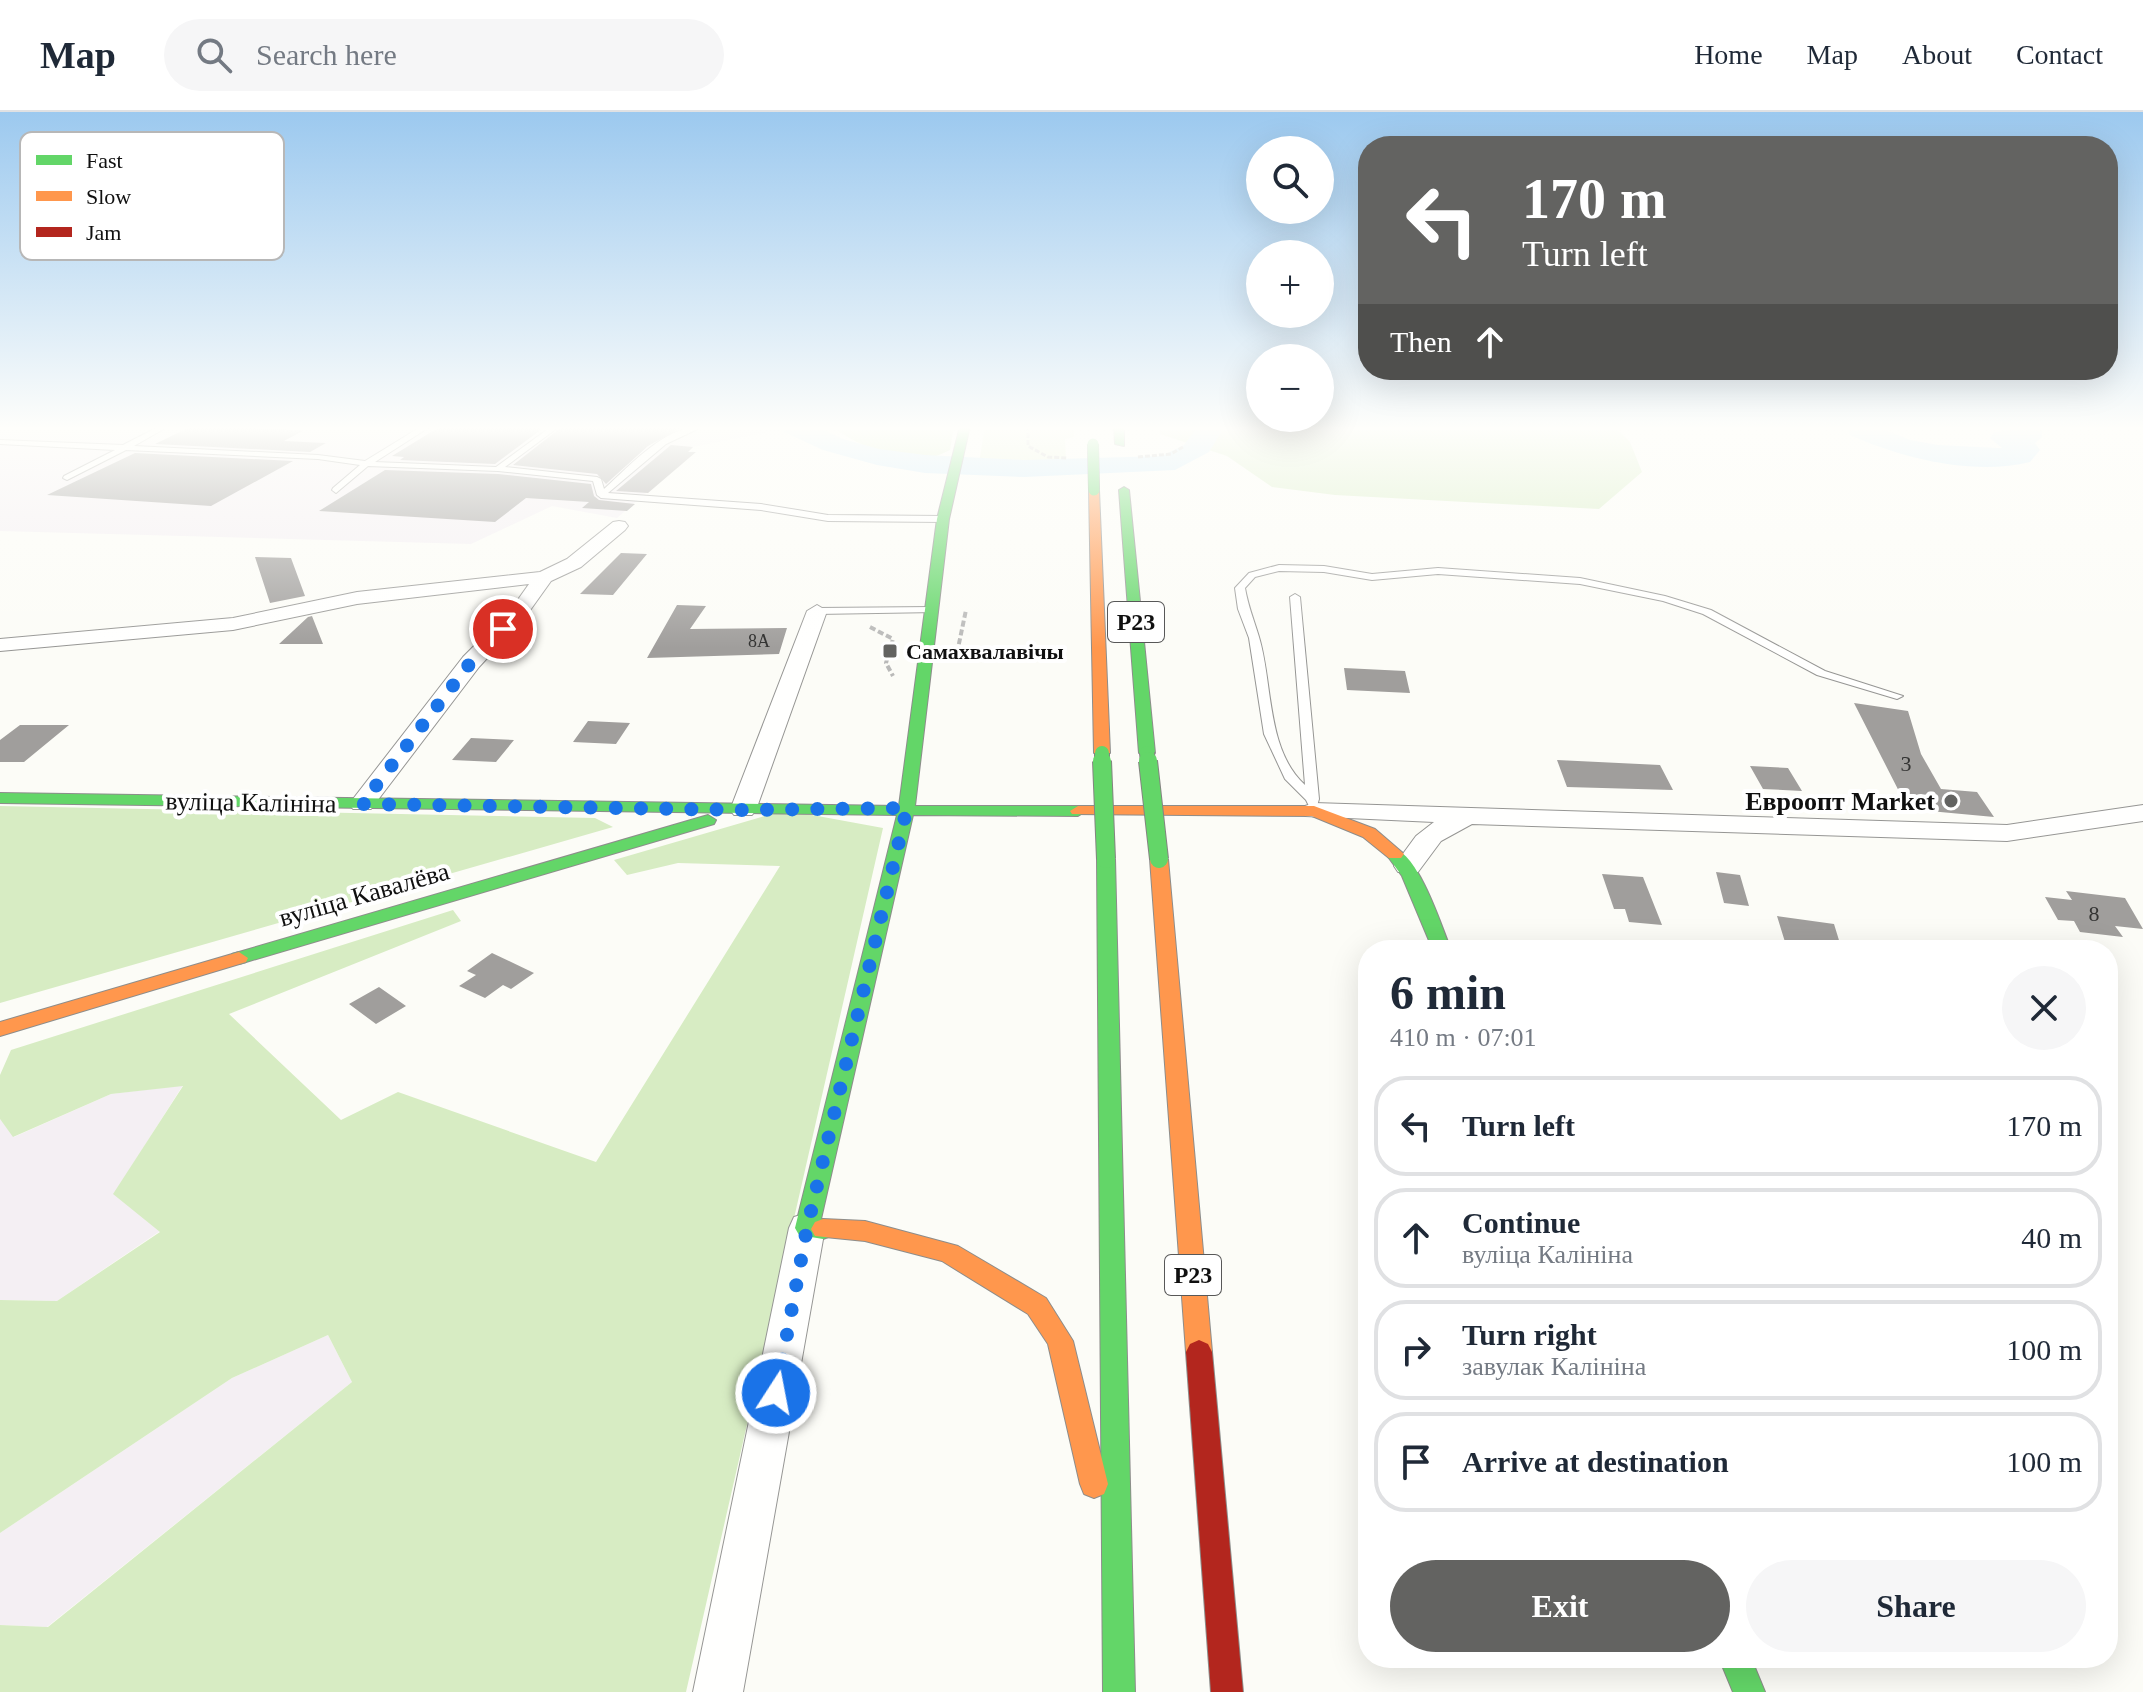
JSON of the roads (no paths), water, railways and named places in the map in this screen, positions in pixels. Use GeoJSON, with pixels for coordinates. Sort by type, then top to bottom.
{"type":"FeatureCollection","features":[{"type":"Feature","properties":{"kind":"main road"},"geometry":{"type":"LineString","coordinates":[[947,500],[907,808],[807,1228],[865,1231],[949,1253],[1037,1306],[1060,1341],[1116,1581]]}},
{"type":"Feature","properties":{"kind":"main road","name":"Р23"},"geometry":{"type":"LineString","coordinates":[[1094,500],[1106,859],[1119,1692]]}},
{"type":"Feature","properties":{"kind":"main road","name":"Р23"},"geometry":{"type":"LineString","coordinates":[[1125,500],[1159,859],[1227,1692]]}},
{"type":"Feature","properties":{"kind":"main road","name":"вуліца Калініна"},"geometry":{"type":"LineString","coordinates":[[0,798],[743,810]]}},
{"type":"Feature","properties":{"kind":"main road"},"geometry":{"type":"LineString","coordinates":[[743,810],[1313,805],[1356,824],[1386,842],[1408,866],[1438,940]]}},
{"type":"Feature","properties":{"kind":"main road","name":"вуліца Кавалёва"},"geometry":{"type":"LineString","coordinates":[[0,1029],[743,810]]}},
{"type":"Feature","properties":{"kind":"main road"},"geometry":{"type":"LineString","coordinates":[[1739,1668],[1749,1692]]}},
{"type":"Feature","properties":{"kind":"street"},"geometry":{"type":"LineString","coordinates":[[0,645],[233,624],[357,598],[544,577],[574,563],[619,526]]}},
{"type":"Feature","properties":{"kind":"street"},"geometry":{"type":"LineString","coordinates":[[362,804],[471,662],[519,612],[544,577]]}},
{"type":"Feature","properties":{"kind":"street"},"geometry":{"type":"LineString","coordinates":[[743,810],[817,611]]}},
{"type":"Feature","properties":{"kind":"street"},"geometry":{"type":"LineString","coordinates":[[1313,805],[1468,816],[2007,833],[2143,813]]}},
{"type":"Feature","properties":{"kind":"street"},"geometry":{"type":"LineString","coordinates":[[1408,866],[1420,844],[1446,825],[1468,816]]}},
{"type":"Feature","properties":{"kind":"street"},"geometry":{"type":"LineString","coordinates":[[718,1692],[807,1228]]}},
{"type":"Feature","properties":{"kind":"lane"},"geometry":{"type":"LineString","coordinates":[[664,500],[761,507],[828,518],[943,519]]}},
{"type":"Feature","properties":{"kind":"lane"},"geometry":{"type":"LineString","coordinates":[[1313,805],[1291,779],[1270,734],[1254,638],[1243,609],[1240,588],[1252,575],[1279,568],[1324,569],[1372,577],[1438,571],[1580,581],[1665,599],[1707,612],[1821,673],[1897,696]]}},
{"type":"Feature","properties":{"kind":"lane"},"geometry":{"type":"LineString","coordinates":[[1295,597],[1313,805]]}},
{"type":"Feature","properties":{"kind":"lane"},"geometry":{"type":"LineString","coordinates":[[817,611],[933,610]]}},
{"type":"Feature","properties":{"kind":"place","name":"Самахвалавічы"},"geometry":{"type":"Point","coordinates":[890,651]}},
{"type":"Feature","properties":{"kind":"place","name":"Евроопт Market"},"geometry":{"type":"Point","coordinates":[1951,801]}}]}
